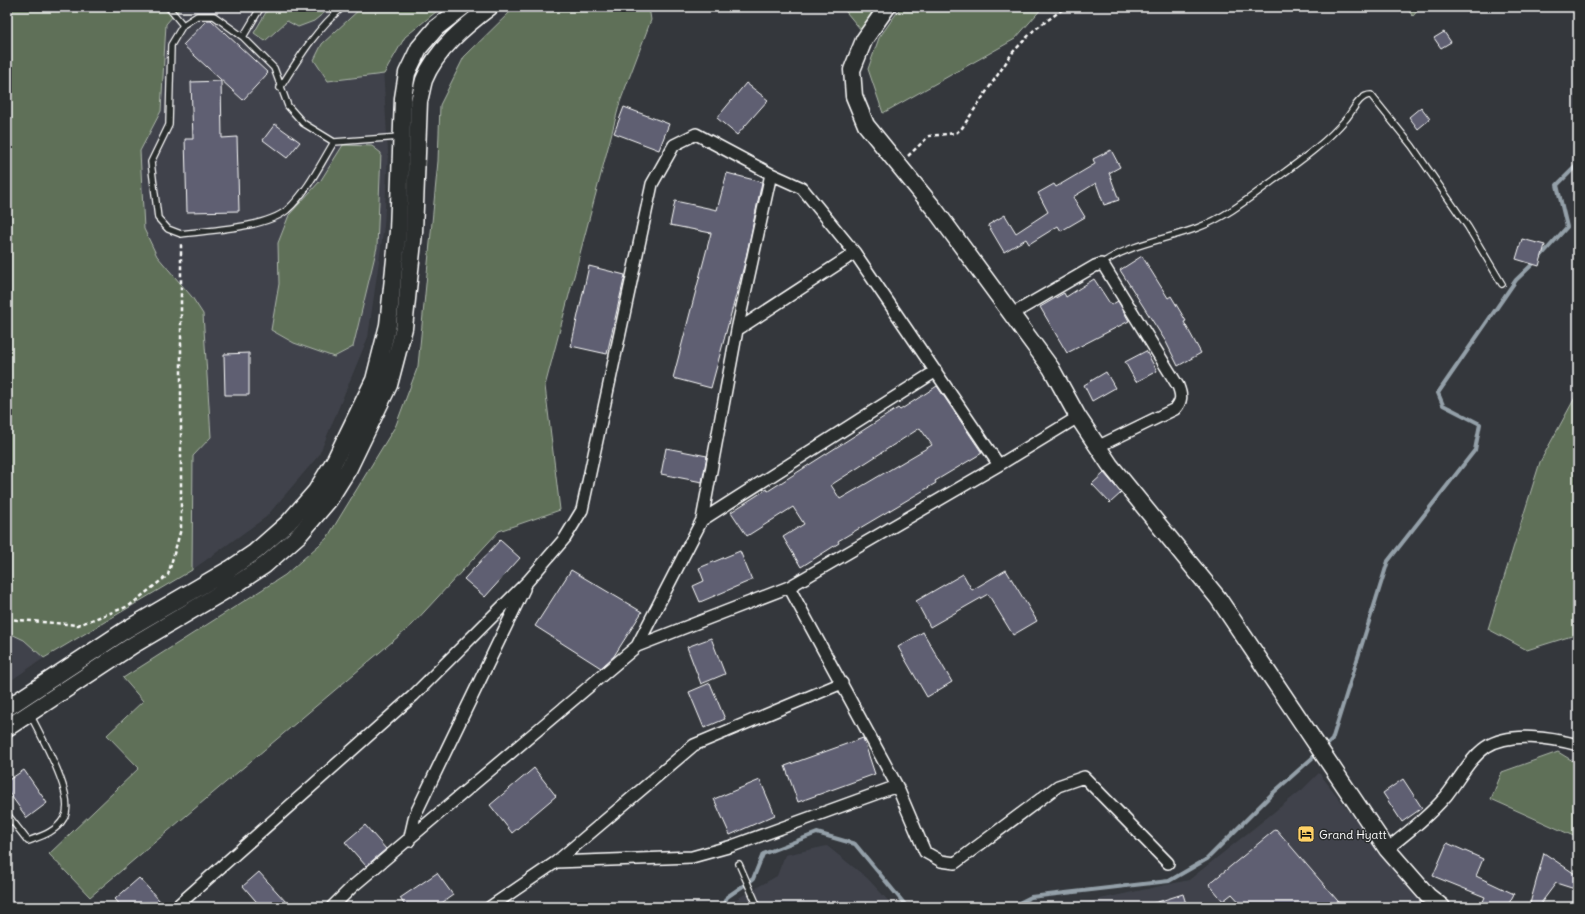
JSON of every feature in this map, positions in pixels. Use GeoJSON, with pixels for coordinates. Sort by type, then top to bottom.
{"type":"FeatureCollection","features":[{"type":"Feature","properties":{"kind":"main road"},"geometry":{"type":"LineString","coordinates":[[7,708],[124,631],[230,569],[255,552],[288,523],[316,491],[334,460],[374,380],[388,325],[398,231],[401,137],[406,73],[419,48],[436,28],[463,7]]}},
{"type":"Feature","properties":{"kind":"main road"},"geometry":{"type":"LineString","coordinates":[[7,728],[29,712],[133,645],[238,583],[265,565],[299,535],[329,500],[349,468],[389,385],[404,328],[414,232],[419,101],[424,80],[436,58],[468,24],[490,7]]}},
{"type":"Feature","properties":{"kind":"main road"},"geometry":{"type":"LineString","coordinates":[[886,7],[864,40],[852,70],[854,96],[866,125],[936,211],[1012,314],[1050,368],[1097,447],[1218,598],[1387,849],[1428,896],[1442,907]]}},
{"type":"Feature","properties":{"kind":"street"},"geometry":{"type":"LineString","coordinates":[[176,907],[413,696],[528,581],[565,538],[582,510],[652,184],[674,145],[696,134],[771,174],[802,188],[856,253],[999,465]]}},
{"type":"Feature","properties":{"kind":"street"},"geometry":{"type":"LineString","coordinates":[[637,646],[702,520],[737,330],[771,174]]}},
{"type":"Feature","properties":{"kind":"street"},"geometry":{"type":"LineString","coordinates":[[737,330],[856,253]]}},
{"type":"Feature","properties":{"kind":"street"},"geometry":{"type":"LineString","coordinates":[[1012,314],[1101,264],[1104,266],[1178,386],[1181,394],[1181,402],[1175,409],[1097,447]]}},
{"type":"Feature","properties":{"kind":"street"},"geometry":{"type":"LineString","coordinates":[[702,520],[936,371]]}},
{"type":"Feature","properties":{"kind":"street"},"geometry":{"type":"LineString","coordinates":[[332,907],[352,887],[409,841],[637,646],[789,586],[999,465],[1078,417]]}},
{"type":"Feature","properties":{"kind":"street"},"geometry":{"type":"LineString","coordinates":[[409,841],[415,815],[528,581]]}},
{"type":"Feature","properties":{"kind":"street"},"geometry":{"type":"LineString","coordinates":[[789,586],[897,786],[925,852],[942,861],[955,863],[1058,786],[1084,777],[1168,862]]}},
{"type":"Feature","properties":{"kind":"street"},"geometry":{"type":"LineString","coordinates":[[490,907],[556,862],[694,745],[842,683]]}},
{"type":"Feature","properties":{"kind":"street"},"geometry":{"type":"LineString","coordinates":[[1387,849],[1410,830],[1445,797],[1471,761],[1486,747],[1499,741],[1513,738],[1560,740],[1578,745]]}},
{"type":"Feature","properties":{"kind":"street"},"geometry":{"type":"LineString","coordinates":[[556,862],[692,857],[732,846],[897,786]]}},
{"type":"Feature","properties":{"kind":"lane"},"geometry":{"type":"LineString","coordinates":[[168,7],[183,25]]}},
{"type":"Feature","properties":{"kind":"lane"},"geometry":{"type":"LineString","coordinates":[[243,37],[261,7]]}},
{"type":"Feature","properties":{"kind":"lane"},"geometry":{"type":"LineString","coordinates":[[280,88],[306,47],[327,20],[343,7]]}},
{"type":"Feature","properties":{"kind":"lane"},"geometry":{"type":"LineString","coordinates":[[334,142],[302,193],[286,210],[265,222],[181,234],[168,229],[158,218],[151,162],[169,125],[171,45],[183,25],[197,16],[214,16],[243,37],[274,68],[280,88],[288,106],[303,123],[334,142],[401,137]]}},
{"type":"Feature","properties":{"kind":"lane"},"geometry":{"type":"LineString","coordinates":[[1101,264],[1123,250],[1198,228],[1227,213],[1323,144],[1347,118],[1362,98],[1371,95],[1412,146],[1468,227],[1502,284]]}},
{"type":"Feature","properties":{"kind":"lane"},"geometry":{"type":"LineString","coordinates":[[7,814],[28,841],[52,832],[65,817],[66,794],[51,756],[29,712]]}},
{"type":"Feature","properties":{"kind":"lane"},"geometry":{"type":"LineString","coordinates":[[739,864],[758,907]]}},
{"type":"Feature","properties":{"kind":"path"},"geometry":{"type":"LineString","coordinates":[[899,165],[929,136],[956,133],[962,128],[1013,52],[1034,30],[1066,7]]}},
{"type":"Feature","properties":{"kind":"path"},"geometry":{"type":"LineString","coordinates":[[7,619],[78,625],[129,606],[168,575],[181,529],[181,234]]}},
{"type":"Feature","properties":{"kind":"shaded area"},"geometry":{"type":"Polygon","coordinates":[[[7,7],[403,7],[381,34],[388,153],[384,226],[368,337],[319,455],[266,517],[192,570],[44,658],[7,683],[7,7]]]}},
{"type":"Feature","properties":{"kind":"shaded area","name":"Grand Hyatt"},"geometry":{"type":"Polygon","coordinates":[[[1319,773],[1425,907],[1063,907],[1189,880],[1303,789],[1319,773]]]}},
{"type":"Feature","properties":{"kind":"shaded area"},"geometry":{"type":"Polygon","coordinates":[[[827,846],[867,878],[894,907],[723,907],[777,876],[785,855],[827,846]]]}},
{"type":"Feature","properties":{"kind":"green space"},"geometry":{"type":"Polygon","coordinates":[[[7,7],[181,7],[166,24],[161,111],[140,151],[144,229],[157,256],[192,297],[203,314],[211,437],[193,456],[192,570],[44,658],[24,640],[7,632],[7,7]]]}},
{"type":"Feature","properties":{"kind":"green space"},"geometry":{"type":"Polygon","coordinates":[[[269,7],[331,7],[314,21],[298,27],[287,21],[265,41],[254,33],[269,7]]]}},
{"type":"Feature","properties":{"kind":"green space"},"geometry":{"type":"Polygon","coordinates":[[[362,7],[442,7],[405,37],[384,74],[328,81],[314,60],[322,44],[362,7]]]}},
{"type":"Feature","properties":{"kind":"green space"},"geometry":{"type":"Polygon","coordinates":[[[515,7],[649,7],[651,20],[620,102],[545,386],[560,510],[499,531],[412,625],[90,897],[49,854],[139,768],[107,735],[143,701],[123,678],[285,575],[327,538],[396,425],[418,366],[438,161],[440,105],[464,57],[515,7]]]}},
{"type":"Feature","properties":{"kind":"green space"},"geometry":{"type":"Polygon","coordinates":[[[842,7],[875,7],[861,30],[842,7]]]}},
{"type":"Feature","properties":{"kind":"green space"},"geometry":{"type":"Polygon","coordinates":[[[901,7],[1043,7],[1015,39],[883,113],[868,69],[879,38],[901,7]]]}},
{"type":"Feature","properties":{"kind":"green space"},"geometry":{"type":"Polygon","coordinates":[[[1405,7],[1421,7],[1413,16],[1405,7]]]}},
{"type":"Feature","properties":{"kind":"green space"},"geometry":{"type":"Polygon","coordinates":[[[343,145],[372,146],[381,153],[377,247],[353,347],[334,357],[294,343],[271,330],[279,284],[278,243],[289,215],[321,180],[343,145]]]}},
{"type":"Feature","properties":{"kind":"green space"},"geometry":{"type":"Polygon","coordinates":[[[1578,392],[1578,634],[1527,650],[1488,629],[1540,462],[1578,392]]]}},
{"type":"Feature","properties":{"kind":"green space"},"geometry":{"type":"Polygon","coordinates":[[[1558,752],[1578,764],[1578,838],[1491,799],[1502,772],[1558,752]]]}},
{"type":"Feature","properties":{"kind":"building"},"geometry":{"type":"Polygon","coordinates":[[[207,20],[211,20],[268,73],[243,100],[183,45],[207,20]]]}},
{"type":"Feature","properties":{"kind":"building"},"geometry":{"type":"Polygon","coordinates":[[[1444,32],[1451,42],[1441,48],[1434,38],[1444,32]]]}},
{"type":"Feature","properties":{"kind":"building"},"geometry":{"type":"Polygon","coordinates":[[[221,81],[222,138],[237,137],[239,211],[187,212],[185,139],[193,139],[191,82],[221,81]]]}},
{"type":"Feature","properties":{"kind":"building"},"geometry":{"type":"Polygon","coordinates":[[[746,83],[768,100],[737,135],[717,118],[746,83]]]}},
{"type":"Feature","properties":{"kind":"building"},"geometry":{"type":"Polygon","coordinates":[[[624,107],[669,124],[659,150],[614,133],[624,107]]]}},
{"type":"Feature","properties":{"kind":"building"},"geometry":{"type":"Polygon","coordinates":[[[1421,107],[1430,119],[1418,129],[1409,117],[1421,107]]]}},
{"type":"Feature","properties":{"kind":"building"},"geometry":{"type":"Polygon","coordinates":[[[275,124],[300,142],[287,158],[263,140],[275,124]]]}},
{"type":"Feature","properties":{"kind":"building"},"geometry":{"type":"Polygon","coordinates":[[[1111,150],[1120,167],[1109,173],[1119,200],[1104,205],[1096,183],[1073,197],[1085,217],[1061,231],[1058,226],[1029,244],[1026,239],[1004,252],[988,225],[1005,215],[1016,233],[1048,212],[1038,193],[1054,184],[1056,187],[1095,164],[1093,159],[1111,150]]]}},
{"type":"Feature","properties":{"kind":"building"},"geometry":{"type":"Polygon","coordinates":[[[727,173],[762,182],[745,262],[711,388],[673,378],[711,233],[670,225],[675,201],[717,210],[727,173]]]}},
{"type":"Feature","properties":{"kind":"building"},"geometry":{"type":"Polygon","coordinates":[[[1522,239],[1545,245],[1539,266],[1516,259],[1522,239]]]}},
{"type":"Feature","properties":{"kind":"building"},"geometry":{"type":"Polygon","coordinates":[[[1142,256],[1168,298],[1171,296],[1186,321],[1184,322],[1201,353],[1178,366],[1166,342],[1120,270],[1142,256]]]}},
{"type":"Feature","properties":{"kind":"building"},"geometry":{"type":"Polygon","coordinates":[[[589,266],[625,275],[607,354],[571,346],[589,266]]]}},
{"type":"Feature","properties":{"kind":"building"},"geometry":{"type":"Polygon","coordinates":[[[1094,279],[1111,305],[1118,301],[1129,321],[1067,353],[1040,307],[1064,293],[1066,297],[1094,279]]]}},
{"type":"Feature","properties":{"kind":"building"},"geometry":{"type":"Polygon","coordinates":[[[1146,351],[1157,371],[1136,382],[1125,362],[1146,351]]]}},
{"type":"Feature","properties":{"kind":"building"},"geometry":{"type":"Polygon","coordinates":[[[249,353],[249,395],[225,395],[224,354],[249,353]]]}},
{"type":"Feature","properties":{"kind":"building"},"geometry":{"type":"Polygon","coordinates":[[[1106,372],[1115,388],[1092,401],[1084,385],[1106,372]]]}},
{"type":"Feature","properties":{"kind":"building"},"geometry":{"type":"Polygon","coordinates":[[[937,386],[982,453],[935,481],[936,483],[838,541],[839,543],[801,567],[783,537],[804,524],[793,507],[747,536],[731,512],[767,489],[768,491],[898,408],[900,410],[937,386]],[[920,428],[831,485],[840,499],[932,445],[920,428]]]}},
{"type":"Feature","properties":{"kind":"building"},"geometry":{"type":"Polygon","coordinates":[[[666,448],[707,456],[702,482],[661,474],[666,448]]]}},
{"type":"Feature","properties":{"kind":"building"},"geometry":{"type":"Polygon","coordinates":[[[1104,473],[1121,493],[1110,503],[1092,484],[1104,473]]]}},
{"type":"Feature","properties":{"kind":"building"},"geometry":{"type":"Polygon","coordinates":[[[500,540],[520,558],[485,597],[464,579],[500,540]]]}},
{"type":"Feature","properties":{"kind":"building"},"geometry":{"type":"Polygon","coordinates":[[[740,551],[752,580],[700,602],[693,586],[704,581],[699,568],[740,551]]]}},
{"type":"Feature","properties":{"kind":"building"},"geometry":{"type":"Polygon","coordinates":[[[571,570],[642,612],[614,656],[601,668],[535,626],[571,570]]]}},
{"type":"Feature","properties":{"kind":"building"},"geometry":{"type":"Polygon","coordinates":[[[1006,570],[1037,621],[1013,635],[988,594],[930,627],[916,601],[963,574],[972,590],[1006,570]]]}},
{"type":"Feature","properties":{"kind":"building"},"geometry":{"type":"Polygon","coordinates":[[[923,632],[952,682],[927,697],[898,647],[923,632]]]}},
{"type":"Feature","properties":{"kind":"building"},"geometry":{"type":"Polygon","coordinates":[[[711,638],[725,674],[701,684],[687,647],[711,638]]]}},
{"type":"Feature","properties":{"kind":"building"},"geometry":{"type":"Polygon","coordinates":[[[710,683],[725,719],[704,728],[689,692],[710,683]]]}},
{"type":"Feature","properties":{"kind":"building"},"geometry":{"type":"Polygon","coordinates":[[[863,738],[875,774],[798,802],[785,766],[863,738]]]}},
{"type":"Feature","properties":{"kind":"building"},"geometry":{"type":"Polygon","coordinates":[[[534,768],[556,796],[512,833],[490,805],[534,768]]]}},
{"type":"Feature","properties":{"kind":"building"},"geometry":{"type":"Polygon","coordinates":[[[24,770],[47,803],[27,818],[7,790],[7,781],[24,770]]]}},
{"type":"Feature","properties":{"kind":"building"},"geometry":{"type":"Polygon","coordinates":[[[1403,779],[1422,808],[1402,822],[1383,793],[1403,779]]]}},
{"type":"Feature","properties":{"kind":"building"},"geometry":{"type":"Polygon","coordinates":[[[760,780],[775,815],[730,835],[714,799],[760,780]]]}},
{"type":"Feature","properties":{"kind":"building"},"geometry":{"type":"Polygon","coordinates":[[[365,825],[386,849],[366,866],[345,842],[365,825]]]}},
{"type":"Feature","properties":{"kind":"building"},"geometry":{"type":"Polygon","coordinates":[[[1276,829],[1343,907],[1244,907],[1232,894],[1223,901],[1209,884],[1276,829]]]}},
{"type":"Feature","properties":{"kind":"building"},"geometry":{"type":"Polygon","coordinates":[[[1447,843],[1483,859],[1476,876],[1514,894],[1507,907],[1489,907],[1482,904],[1485,897],[1433,876],[1447,843]]]}},
{"type":"Feature","properties":{"kind":"building"},"geometry":{"type":"Polygon","coordinates":[[[1544,853],[1578,876],[1578,890],[1556,883],[1538,907],[1529,907],[1544,853]]]}},
{"type":"Feature","properties":{"kind":"building"},"geometry":{"type":"Polygon","coordinates":[[[259,872],[286,902],[280,907],[261,907],[243,886],[259,872]]]}},
{"type":"Feature","properties":{"kind":"building"},"geometry":{"type":"Polygon","coordinates":[[[437,873],[453,895],[436,907],[406,907],[400,898],[437,873]]]}},
{"type":"Feature","properties":{"kind":"building"},"geometry":{"type":"Polygon","coordinates":[[[139,878],[160,901],[153,907],[122,907],[115,899],[139,878]]]}},
{"type":"Feature","properties":{"kind":"building"},"geometry":{"type":"Polygon","coordinates":[[[1183,894],[1187,907],[1149,907],[1148,905],[1183,894]]]}},
{"type":"Feature","properties":{"kind":"waterway"},"geometry":{"type":"LineString","coordinates":[[1324,748],[1332,740],[1388,561],[1475,450],[1480,424],[1443,405],[1438,393],[1516,280],[1540,257],[1567,227],[1557,185],[1578,164]]}},
{"type":"Feature","properties":{"kind":"waterway"},"geometry":{"type":"LineString","coordinates":[[1011,907],[1031,897],[1169,881],[1207,859],[1273,793],[1319,752]]}},
{"type":"Feature","properties":{"kind":"waterway"},"geometry":{"type":"LineString","coordinates":[[722,907],[727,897],[753,879],[763,854],[817,833],[855,844],[907,907]]}},
{"type":"Feature","properties":{"kind":"place","name":"Grand Hyatt"},"geometry":{"type":"Point","coordinates":[1306,834]}}]}
